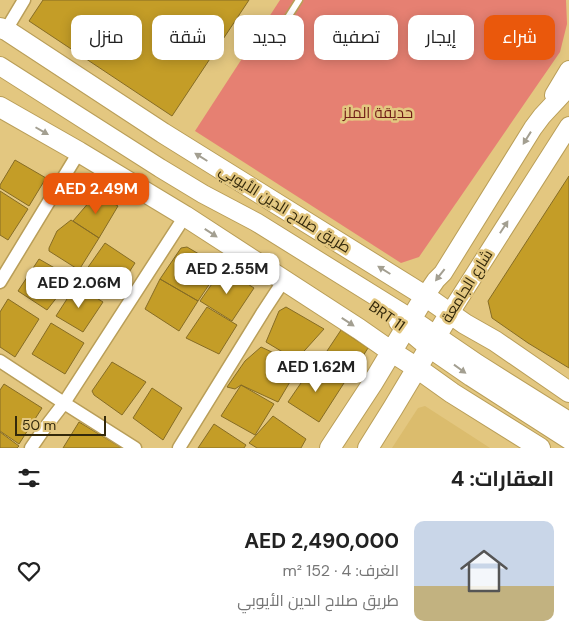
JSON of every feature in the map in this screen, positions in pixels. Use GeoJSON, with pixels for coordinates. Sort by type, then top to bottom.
{"type":"FeatureCollection","features":[{"type":"Feature","properties":{"kind":"main road","name":"طريق صلاح الدين الأيوبي"},"geometry":{"type":"LineString","coordinates":[[3,29],[163,133],[426,296],[465,324],[496,341],[569,392]]}},
{"type":"Feature","properties":{"kind":"main road","name":"BRT 11"},"geometry":{"type":"LineString","coordinates":[[0,66],[203,194],[221,208],[375,307],[409,324],[433,342],[470,377],[569,440]]}},
{"type":"Feature","properties":{"kind":"main road"},"geometry":{"type":"LineString","coordinates":[[542,116],[569,70]]}},
{"type":"Feature","properties":{"kind":"main road","name":"شارع الجامعة"},"geometry":{"type":"LineString","coordinates":[[426,296],[533,128],[569,87]]}},
{"type":"Feature","properties":{"kind":"main road"},"geometry":{"type":"LineString","coordinates":[[0,107],[185,216],[353,325],[452,393],[540,448]]}},
{"type":"Feature","properties":{"kind":"main road","name":"شارع الجامعة"},"geometry":{"type":"LineString","coordinates":[[368,448],[450,312],[566,133]]}},
{"type":"Feature","properties":{"kind":"main road"},"geometry":{"type":"LineString","coordinates":[[330,448],[426,296]]}},
{"type":"Feature","properties":{"kind":"main road","name":"BRT 11"},"geometry":{"type":"LineString","coordinates":[[433,342],[478,364],[569,421]]}},
{"type":"Feature","properties":{"kind":"street"},"geometry":{"type":"LineString","coordinates":[[3,29],[24,0]]}},
{"type":"Feature","properties":{"kind":"street"},"geometry":{"type":"LineString","coordinates":[[0,282],[79,152]]}},
{"type":"Feature","properties":{"kind":"street"},"geometry":{"type":"LineString","coordinates":[[31,448],[64,403],[185,216]]}},
{"type":"Feature","properties":{"kind":"street"},"geometry":{"type":"LineString","coordinates":[[180,448],[284,280]]}},
{"type":"Feature","properties":{"kind":"street"},"geometry":{"type":"LineString","coordinates":[[0,361],[135,448]]}},
{"type":"Feature","properties":{"kind":"lane"},"geometry":{"type":"LineString","coordinates":[[289,15],[299,0]]}},
{"type":"Feature","properties":{"kind":"shaded area"},"geometry":{"type":"Polygon","coordinates":[[[425,406],[490,448],[392,448],[418,408],[425,406]]]}},
{"type":"Feature","properties":{"kind":"green space","name":"حديقة الملز"},"geometry":{"type":"Polygon","coordinates":[[[280,0],[566,0],[567,24],[560,52],[555,59],[555,15],[484,15],[484,60],[554,60],[419,257],[401,263],[195,131],[241,60],[304,60],[304,15],[270,15],[280,0]]]}},
{"type":"Feature","properties":{"kind":"building"},"geometry":{"type":"Polygon","coordinates":[[[43,0],[249,0],[239,15],[234,15],[234,23],[224,38],[224,15],[152,15],[152,60],[209,60],[172,116],[88,60],[142,60],[142,15],[71,15],[71,49],[29,21],[43,0]]]}},
{"type":"Feature","properties":{"kind":"building"},"geometry":{"type":"Polygon","coordinates":[[[15,160],[46,178],[29,206],[0,188],[15,160]]]}},
{"type":"Feature","properties":{"kind":"building"},"geometry":{"type":"Polygon","coordinates":[[[569,176],[569,368],[492,318],[488,301],[569,176]]]}},
{"type":"Feature","properties":{"kind":"building"},"geometry":{"type":"Polygon","coordinates":[[[0,191],[28,209],[8,240],[0,235],[0,191]]]}},
{"type":"Feature","properties":{"kind":"building"},"geometry":{"type":"Polygon","coordinates":[[[96,194],[118,206],[99,238],[73,221],[96,194]]]}},
{"type":"Feature","properties":{"kind":"building"},"geometry":{"type":"Polygon","coordinates":[[[71,220],[99,238],[79,270],[49,251],[57,231],[71,220]]]}},
{"type":"Feature","properties":{"kind":"building"},"geometry":{"type":"Polygon","coordinates":[[[105,243],[135,263],[115,294],[84,273],[105,243]]]}},
{"type":"Feature","properties":{"kind":"building"},"geometry":{"type":"Polygon","coordinates":[[[187,247],[221,267],[198,301],[160,279],[181,248],[187,247]]]}},
{"type":"Feature","properties":{"kind":"building"},"geometry":{"type":"Polygon","coordinates":[[[39,259],[72,278],[47,310],[18,291],[39,259]]]}},
{"type":"Feature","properties":{"kind":"building"},"geometry":{"type":"Polygon","coordinates":[[[223,268],[254,288],[232,321],[200,301],[223,268]]]}},
{"type":"Feature","properties":{"kind":"building"},"geometry":{"type":"Polygon","coordinates":[[[160,279],[198,301],[179,331],[145,309],[160,279]]]}},
{"type":"Feature","properties":{"kind":"building"},"geometry":{"type":"Polygon","coordinates":[[[76,285],[103,302],[83,332],[56,316],[76,285]]]}},
{"type":"Feature","properties":{"kind":"building"},"geometry":{"type":"Polygon","coordinates":[[[8,299],[39,319],[15,357],[0,347],[0,312],[8,299]]]}},
{"type":"Feature","properties":{"kind":"building"},"geometry":{"type":"Polygon","coordinates":[[[207,307],[237,325],[219,354],[186,338],[207,307]]]}},
{"type":"Feature","properties":{"kind":"building"},"geometry":{"type":"Polygon","coordinates":[[[286,307],[324,329],[296,360],[266,342],[279,311],[286,307]]]}},
{"type":"Feature","properties":{"kind":"building"},"geometry":{"type":"Polygon","coordinates":[[[51,323],[84,343],[65,374],[32,354],[51,323]]]}},
{"type":"Feature","properties":{"kind":"building"},"geometry":{"type":"Polygon","coordinates":[[[341,330],[368,348],[351,375],[323,357],[341,330]]]}},
{"type":"Feature","properties":{"kind":"building"},"geometry":{"type":"Polygon","coordinates":[[[261,347],[300,365],[278,402],[241,385],[235,389],[227,387],[245,361],[261,347]]]}},
{"type":"Feature","properties":{"kind":"building"},"geometry":{"type":"Polygon","coordinates":[[[112,362],[146,382],[122,415],[94,395],[92,391],[112,362]]]}},
{"type":"Feature","properties":{"kind":"building"},"geometry":{"type":"Polygon","coordinates":[[[314,364],[344,383],[319,422],[288,402],[314,364]]]}},
{"type":"Feature","properties":{"kind":"building"},"geometry":{"type":"Polygon","coordinates":[[[4,384],[42,408],[19,444],[0,431],[0,390],[4,384]]]}},
{"type":"Feature","properties":{"kind":"building"},"geometry":{"type":"Polygon","coordinates":[[[241,385],[274,404],[255,435],[221,416],[241,385]]]}},
{"type":"Feature","properties":{"kind":"building"},"geometry":{"type":"Polygon","coordinates":[[[152,388],[182,408],[163,440],[133,418],[152,388]]]}},
{"type":"Feature","properties":{"kind":"building"},"geometry":{"type":"Polygon","coordinates":[[[273,416],[306,439],[301,448],[257,448],[249,443],[273,416]]]}},
{"type":"Feature","properties":{"kind":"building"},"geometry":{"type":"Polygon","coordinates":[[[79,422],[122,448],[63,448],[79,422]]]}},
{"type":"Feature","properties":{"kind":"building"},"geometry":{"type":"Polygon","coordinates":[[[214,424],[246,445],[244,448],[198,448],[214,424]]]}},
{"type":"Feature","properties":{"kind":"building"},"geometry":{"type":"Polygon","coordinates":[[[0,432],[19,446],[17,448],[0,448],[0,432]]]}}]}
